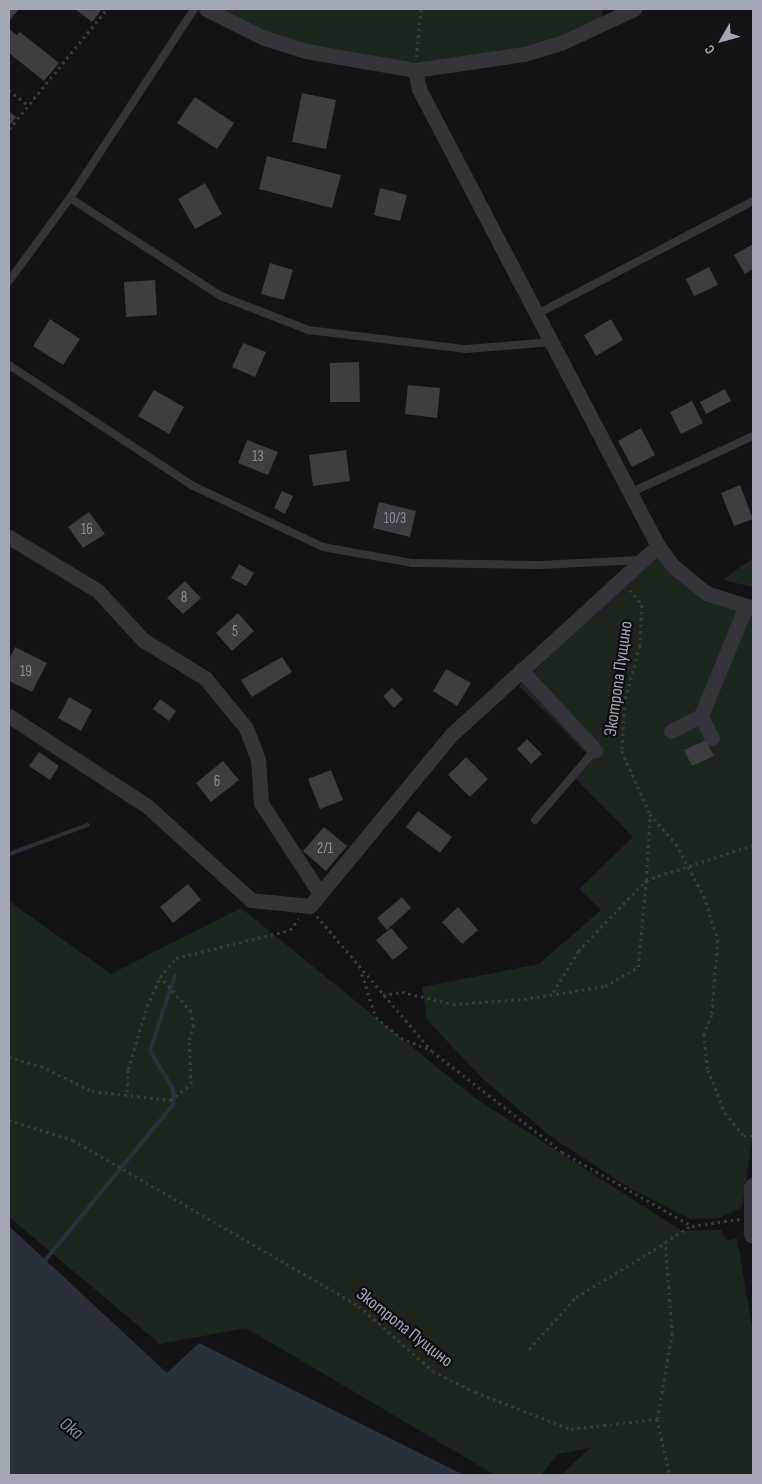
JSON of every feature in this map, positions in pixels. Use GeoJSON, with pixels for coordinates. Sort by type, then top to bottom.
{"type":"FeatureCollection","features":[{"type":"Feature","properties":{"kind":"street"},"geometry":{"type":"LineString","coordinates":[[206,9],[262,37],[306,51],[415,70],[524,54],[614,13],[634,9]]}},
{"type":"Feature","properties":{"kind":"street"},"geometry":{"type":"LineString","coordinates":[[415,70],[419,89],[539,313],[658,546],[673,566],[706,593],[750,607],[701,716],[671,731]]}},
{"type":"Feature","properties":{"kind":"street"},"geometry":{"type":"LineString","coordinates":[[9,537],[98,591],[142,640],[205,678],[246,728],[258,759],[261,803],[319,892]]}},
{"type":"Feature","properties":{"kind":"street"},"geometry":{"type":"LineString","coordinates":[[9,716],[147,806],[251,900],[310,906],[319,892],[452,734],[640,560],[658,546]]}},
{"type":"Feature","properties":{"kind":"street"},"geometry":{"type":"LineString","coordinates":[[520,670],[595,750]]}},
{"type":"Feature","properties":{"kind":"street"},"geometry":{"type":"LineString","coordinates":[[701,716],[712,738]]}},
{"type":"Feature","properties":{"kind":"street"},"geometry":{"type":"LineString","coordinates":[[752,1226],[753,1187]]}},
{"type":"Feature","properties":{"kind":"lane"},"geometry":{"type":"LineString","coordinates":[[9,281],[70,198],[194,9]]}},
{"type":"Feature","properties":{"kind":"lane"},"geometry":{"type":"LineString","coordinates":[[70,198],[221,296],[308,330],[466,349],[554,342]]}},
{"type":"Feature","properties":{"kind":"lane"},"geometry":{"type":"LineString","coordinates":[[539,313],[753,201]]}},
{"type":"Feature","properties":{"kind":"lane"},"geometry":{"type":"LineString","coordinates":[[9,365],[193,486],[323,547],[412,563],[540,566],[640,560]]}},
{"type":"Feature","properties":{"kind":"lane"},"geometry":{"type":"LineString","coordinates":[[632,492],[753,436]]}},
{"type":"Feature","properties":{"kind":"lane"},"geometry":{"type":"LineString","coordinates":[[535,820],[595,750]]}},
{"type":"Feature","properties":{"kind":"path"},"geometry":{"type":"LineString","coordinates":[[9,129],[107,9]]}},
{"type":"Feature","properties":{"kind":"path"},"geometry":{"type":"LineString","coordinates":[[415,70],[421,9]]}},
{"type":"Feature","properties":{"kind":"path"},"geometry":{"type":"LineString","coordinates":[[9,90],[28,105]]}},
{"type":"Feature","properties":{"kind":"path","name":"Экотропа Пущино"},"geometry":{"type":"LineString","coordinates":[[624,575],[642,605],[640,646],[625,701],[622,751],[650,814],[688,864],[704,896],[718,940],[712,1015],[704,1034],[708,1070],[725,1113],[744,1136],[753,1136]]}},
{"type":"Feature","properties":{"kind":"path"},"geometry":{"type":"LineString","coordinates":[[382,995],[402,992],[453,1004],[604,986],[638,967],[650,814]]}},
{"type":"Feature","properties":{"kind":"path"},"geometry":{"type":"LineString","coordinates":[[553,992],[578,951],[646,880],[688,864],[753,846]]}},
{"type":"Feature","properties":{"kind":"path"},"geometry":{"type":"LineString","coordinates":[[127,1092],[128,1069],[160,977],[176,958],[290,930],[310,906],[361,971],[432,1050],[562,1152],[692,1226],[752,1226]]}},
{"type":"Feature","properties":{"kind":"path"},"geometry":{"type":"LineString","coordinates":[[361,971],[376,1017],[401,1038],[432,1050]]}},
{"type":"Feature","properties":{"kind":"path"},"geometry":{"type":"LineString","coordinates":[[9,1057],[41,1066],[92,1091],[127,1092],[170,1100],[191,1084],[191,1012],[160,977]]}},
{"type":"Feature","properties":{"kind":"path","name":"Экотропа Пущино"},"geometry":{"type":"LineString","coordinates":[[9,1120],[73,1140],[128,1174],[359,1306],[433,1371],[475,1392],[571,1429],[657,1419]]}},
{"type":"Feature","properties":{"kind":"path"},"geometry":{"type":"LineString","coordinates":[[529,1349],[576,1297],[692,1226]]}},
{"type":"Feature","properties":{"kind":"path"},"geometry":{"type":"LineString","coordinates":[[666,1242],[672,1334],[657,1419],[670,1475]]}},
{"type":"Feature","properties":{"kind":"shaded area"},"geometry":{"type":"Polygon","coordinates":[[[220,9],[601,9],[603,13],[601,20],[558,38],[447,65],[384,62],[274,37],[220,9]]]}},
{"type":"Feature","properties":{"kind":"shaded area"},"geometry":{"type":"Polygon","coordinates":[[[659,550],[706,592],[753,606],[753,1132],[742,1207],[720,1218],[690,1219],[631,1189],[550,1136],[483,1079],[427,1020],[422,987],[539,964],[601,910],[579,889],[633,837],[575,778],[592,759],[519,686],[659,550]]]}},
{"type":"Feature","properties":{"kind":"shaded area"},"geometry":{"type":"Polygon","coordinates":[[[753,559],[753,587],[723,580],[741,566],[753,559]]]}},
{"type":"Feature","properties":{"kind":"shaded area"},"geometry":{"type":"Polygon","coordinates":[[[9,901],[111,974],[241,908],[475,1098],[682,1231],[721,1230],[727,1241],[737,1238],[753,1332],[753,1475],[561,1475],[590,1448],[558,1454],[541,1475],[495,1475],[246,1328],[160,1344],[9,1217],[9,901]]]}},
{"type":"Feature","properties":{"kind":"water","name":"Ока"},"geometry":{"type":"Polygon","coordinates":[[[9,1226],[167,1373],[199,1343],[464,1475],[9,1475],[9,1226]]]}},
{"type":"Feature","properties":{"kind":"building"},"geometry":{"type":"Polygon","coordinates":[[[9,9],[19,9],[9,21],[9,9]]]}},
{"type":"Feature","properties":{"kind":"building"},"geometry":{"type":"Polygon","coordinates":[[[75,9],[102,9],[92,22],[75,9]]]}},
{"type":"Feature","properties":{"kind":"building"},"geometry":{"type":"Polygon","coordinates":[[[9,29],[17,35],[20,32],[59,63],[44,81],[9,53],[9,29]]]}},
{"type":"Feature","properties":{"kind":"building"},"geometry":{"type":"Polygon","coordinates":[[[302,93],[336,100],[326,149],[292,142],[302,93]]]}},
{"type":"Feature","properties":{"kind":"building"},"geometry":{"type":"Polygon","coordinates":[[[195,97],[234,123],[217,149],[177,123],[195,97]]]}},
{"type":"Feature","properties":{"kind":"building"},"geometry":{"type":"Polygon","coordinates":[[[9,111],[16,117],[9,126],[9,111]]]}},
{"type":"Feature","properties":{"kind":"building"},"geometry":{"type":"Polygon","coordinates":[[[267,156],[341,175],[332,208],[259,189],[267,156]]]}},
{"type":"Feature","properties":{"kind":"building"},"geometry":{"type":"Polygon","coordinates":[[[205,183],[222,214],[195,229],[178,199],[205,183]]]}},
{"type":"Feature","properties":{"kind":"building"},"geometry":{"type":"Polygon","coordinates":[[[380,188],[407,195],[400,221],[374,215],[380,188]]]}},
{"type":"Feature","properties":{"kind":"building"},"geometry":{"type":"Polygon","coordinates":[[[753,244],[753,269],[745,274],[734,255],[753,244]]]}},
{"type":"Feature","properties":{"kind":"building"},"geometry":{"type":"Polygon","coordinates":[[[270,263],[293,270],[284,300],[261,294],[270,263]]]}},
{"type":"Feature","properties":{"kind":"building"},"geometry":{"type":"Polygon","coordinates":[[[709,267],[718,285],[694,296],[686,279],[709,267]]]}},
{"type":"Feature","properties":{"kind":"building"},"geometry":{"type":"Polygon","coordinates":[[[155,280],[157,315],[126,317],[124,282],[155,280]]]}},
{"type":"Feature","properties":{"kind":"building"},"geometry":{"type":"Polygon","coordinates":[[[50,319],[80,339],[63,365],[33,346],[50,319]]]}},
{"type":"Feature","properties":{"kind":"building"},"geometry":{"type":"Polygon","coordinates":[[[611,319],[623,340],[596,356],[584,335],[611,319]]]}},
{"type":"Feature","properties":{"kind":"building"},"geometry":{"type":"Polygon","coordinates":[[[243,343],[266,352],[255,377],[232,367],[243,343]]]}},
{"type":"Feature","properties":{"kind":"building"},"geometry":{"type":"Polygon","coordinates":[[[359,362],[360,402],[330,402],[330,363],[359,362]]]}},
{"type":"Feature","properties":{"kind":"building"},"geometry":{"type":"Polygon","coordinates":[[[408,385],[440,388],[437,418],[405,414],[408,385]]]}},
{"type":"Feature","properties":{"kind":"building"},"geometry":{"type":"Polygon","coordinates":[[[725,389],[731,401],[706,414],[700,402],[725,389]]]}},
{"type":"Feature","properties":{"kind":"building"},"geometry":{"type":"Polygon","coordinates":[[[154,390],[184,407],[169,434],[138,416],[154,390]]]}},
{"type":"Feature","properties":{"kind":"building"},"geometry":{"type":"Polygon","coordinates":[[[692,401],[703,423],[681,434],[670,412],[692,401]]]}},
{"type":"Feature","properties":{"kind":"building"},"geometry":{"type":"Polygon","coordinates":[[[641,428],[655,455],[632,467],[618,441],[641,428]]]}},
{"type":"Feature","properties":{"kind":"building"},"geometry":{"type":"Polygon","coordinates":[[[247,440],[278,452],[268,475],[238,463],[247,440]]]}},
{"type":"Feature","properties":{"kind":"building"},"geometry":{"type":"Polygon","coordinates":[[[346,450],[350,481],[313,486],[309,455],[346,450]]]}},
{"type":"Feature","properties":{"kind":"building"},"geometry":{"type":"Polygon","coordinates":[[[740,485],[753,519],[734,526],[721,493],[740,485]]]}},
{"type":"Feature","properties":{"kind":"building"},"geometry":{"type":"Polygon","coordinates":[[[282,491],[293,496],[285,514],[274,508],[282,491]]]}},
{"type":"Feature","properties":{"kind":"building"},"geometry":{"type":"Polygon","coordinates":[[[379,502],[416,511],[410,537],[373,528],[379,502]]]}},
{"type":"Feature","properties":{"kind":"building"},"geometry":{"type":"Polygon","coordinates":[[[89,512],[105,534],[83,548],[68,527],[89,512]]]}},
{"type":"Feature","properties":{"kind":"building"},"geometry":{"type":"Polygon","coordinates":[[[239,564],[254,573],[246,586],[231,578],[239,564]]]}},
{"type":"Feature","properties":{"kind":"building"},"geometry":{"type":"Polygon","coordinates":[[[185,581],[201,598],[183,614],[167,598],[185,581]]]}},
{"type":"Feature","properties":{"kind":"building"},"geometry":{"type":"Polygon","coordinates":[[[238,613],[254,631],[232,651],[216,633],[238,613]]]}},
{"type":"Feature","properties":{"kind":"building"},"geometry":{"type":"Polygon","coordinates":[[[15,647],[47,663],[32,692],[9,681],[9,660],[15,647]]]}},
{"type":"Feature","properties":{"kind":"building"},"geometry":{"type":"Polygon","coordinates":[[[282,657],[292,672],[252,697],[241,680],[282,657]]]}},
{"type":"Feature","properties":{"kind":"building"},"geometry":{"type":"Polygon","coordinates":[[[446,669],[471,683],[457,706],[433,691],[446,669]]]}},
{"type":"Feature","properties":{"kind":"building"},"geometry":{"type":"Polygon","coordinates":[[[392,688],[403,699],[394,708],[383,696],[392,688]]]}},
{"type":"Feature","properties":{"kind":"building"},"geometry":{"type":"Polygon","coordinates":[[[69,697],[92,710],[81,731],[58,718],[69,697]]]}},
{"type":"Feature","properties":{"kind":"building"},"geometry":{"type":"Polygon","coordinates":[[[160,699],[176,711],[169,721],[153,709],[160,699]]]}},
{"type":"Feature","properties":{"kind":"building"},"geometry":{"type":"Polygon","coordinates":[[[527,739],[542,754],[531,764],[517,749],[527,739]]]}},
{"type":"Feature","properties":{"kind":"building"},"geometry":{"type":"Polygon","coordinates":[[[706,740],[714,756],[692,766],[684,750],[706,740]]]}},
{"type":"Feature","properties":{"kind":"building"},"geometry":{"type":"Polygon","coordinates":[[[39,752],[59,766],[50,780],[29,766],[39,752]]]}},
{"type":"Feature","properties":{"kind":"building"},"geometry":{"type":"Polygon","coordinates":[[[466,757],[488,779],[470,797],[448,775],[466,757]]]}},
{"type":"Feature","properties":{"kind":"building"},"geometry":{"type":"Polygon","coordinates":[[[223,761],[239,780],[211,802],[196,783],[223,761]]]}},
{"type":"Feature","properties":{"kind":"building"},"geometry":{"type":"Polygon","coordinates":[[[331,770],[343,800],[320,809],[308,779],[331,770]]]}},
{"type":"Feature","properties":{"kind":"building"},"geometry":{"type":"Polygon","coordinates":[[[418,811],[452,837],[440,853],[406,827],[418,811]]]}},
{"type":"Feature","properties":{"kind":"building"},"geometry":{"type":"Polygon","coordinates":[[[324,827],[347,846],[326,871],[303,851],[324,827]]]}},
{"type":"Feature","properties":{"kind":"building"},"geometry":{"type":"Polygon","coordinates":[[[188,884],[201,900],[173,923],[160,907],[188,884]]]}},
{"type":"Feature","properties":{"kind":"building"},"geometry":{"type":"Polygon","coordinates":[[[402,897],[411,908],[387,930],[377,918],[402,897]]]}},
{"type":"Feature","properties":{"kind":"building"},"geometry":{"type":"Polygon","coordinates":[[[458,907],[478,930],[462,944],[442,922],[458,907]]]}},
{"type":"Feature","properties":{"kind":"building"},"geometry":{"type":"Polygon","coordinates":[[[391,928],[408,948],[393,960],[376,940],[391,928]]]}},
{"type":"Feature","properties":{"kind":"waterway"},"geometry":{"type":"LineString","coordinates":[[9,854],[88,825]]}},
{"type":"Feature","properties":{"kind":"waterway"},"geometry":{"type":"LineString","coordinates":[[43,1263],[173,1105],[173,1089],[150,1051],[175,975]]}}]}
